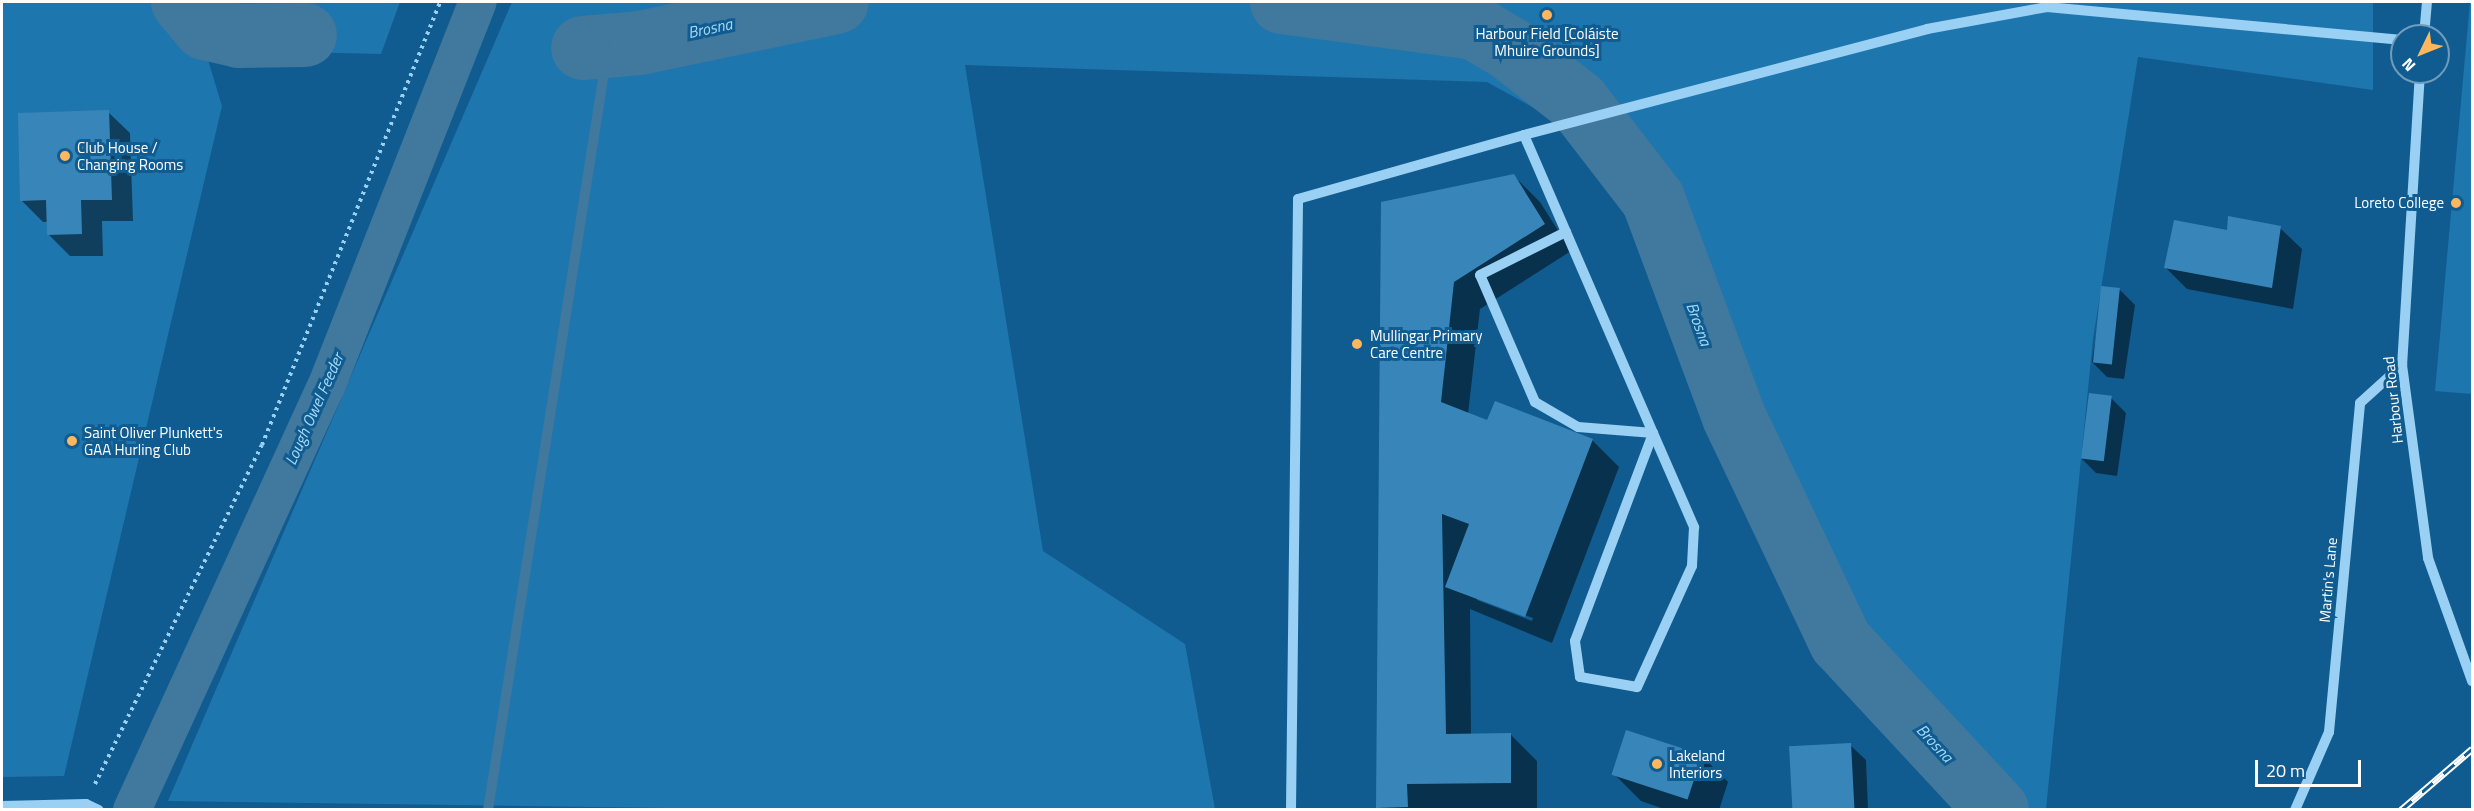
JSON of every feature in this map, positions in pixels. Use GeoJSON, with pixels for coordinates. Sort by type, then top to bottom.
{"type":"FeatureCollection","features":[{"type":"Feature","properties":{"kind":"street"},"geometry":{"type":"LineString","coordinates":[[2425,24],[2427,2]]}},
{"type":"Feature","properties":{"kind":"street"},"geometry":{"type":"LineString","coordinates":[[1291,810],[1298,199],[1524,135],[1927,29],[2048,7],[2390,39]]}},
{"type":"Feature","properties":{"kind":"street","name":"Harbour Road"},"geometry":{"type":"LineString","coordinates":[[2419,84],[2402,365],[2428,558],[2470,677]]}},
{"type":"Feature","properties":{"kind":"street"},"geometry":{"type":"LineString","coordinates":[[1524,135],[1694,527],[1692,566],[1637,687],[1580,677],[1575,641],[1653,434]]}},
{"type":"Feature","properties":{"kind":"street"},"geometry":{"type":"LineString","coordinates":[[1566,232],[1480,275],[1498,317],[1535,402],[1578,427],[1653,434]]}},
{"type":"Feature","properties":{"kind":"street","name":"Martin's Lane"},"geometry":{"type":"LineString","coordinates":[[2295,810],[2329,732],[2360,403],[2402,365]]}},
{"type":"Feature","properties":{"kind":"street"},"geometry":{"type":"LineString","coordinates":[[2,806],[86,804],[99,810]]}},
{"type":"Feature","properties":{"kind":"path"},"geometry":{"type":"LineString","coordinates":[[86,804],[262,445],[440,2]]}},
{"type":"Feature","properties":{"kind":"shaded area","name":"Saint Oliver Plunkett's GAA Hurling Club"},"geometry":{"type":"Polygon","coordinates":[[[2,2],[400,2],[381,54],[205,50],[222,106],[64,776],[2,777],[2,2]]]}},
{"type":"Feature","properties":{"kind":"shaded area"},"geometry":{"type":"Polygon","coordinates":[[[512,2],[2373,2],[2373,90],[2138,57],[2093,339],[2046,809],[1959,809],[1960,790],[1849,678],[1749,511],[1659,177],[1487,82],[965,65],[1043,551],[1185,644],[1215,809],[741,809],[168,801],[512,2]]]}},
{"type":"Feature","properties":{"kind":"shaded area"},"geometry":{"type":"Polygon","coordinates":[[[2470,2],[2472,2],[2472,394],[2435,391],[2470,2]]]}},
{"type":"Feature","properties":{"kind":"building","name":"Club House / Changing Rooms"},"geometry":{"type":"Polygon","coordinates":[[[109,110],[112,200],[81,200],[82,234],[47,235],[46,200],[20,201],[18,113],[109,110]]]}},
{"type":"Feature","properties":{"kind":"building"},"geometry":{"type":"Polygon","coordinates":[[[1514,174],[1545,224],[1454,282],[1441,402],[1487,420],[1495,401],[1593,439],[1525,617],[1445,587],[1469,524],[1442,514],[1446,734],[1511,733],[1511,783],[1407,784],[1408,807],[1376,808],[1381,202],[1514,174]]]}},
{"type":"Feature","properties":{"kind":"building"},"geometry":{"type":"Polygon","coordinates":[[[2228,216],[2281,226],[2272,288],[2164,268],[2174,220],[2227,230],[2228,216]]]}},
{"type":"Feature","properties":{"kind":"building"},"geometry":{"type":"Polygon","coordinates":[[[2101,286],[2120,288],[2112,365],[2093,363],[2101,286]]]}},
{"type":"Feature","properties":{"kind":"building"},"geometry":{"type":"Polygon","coordinates":[[[2089,393],[2112,396],[2104,461],[2081,459],[2089,393]]]}},
{"type":"Feature","properties":{"kind":"building","name":"Lakeland Interiors"},"geometry":{"type":"Polygon","coordinates":[[[1626,730],[1702,755],[1688,799],[1611,775],[1626,730]]]}},
{"type":"Feature","properties":{"kind":"building"},"geometry":{"type":"Polygon","coordinates":[[[1851,743],[1855,810],[1792,810],[1789,746],[1851,743]]]}},
{"type":"Feature","properties":{"kind":"waterway"},"geometry":{"type":"LineString","coordinates":[[183,2],[205,28],[239,36],[305,35]]}},
{"type":"Feature","properties":{"kind":"waterway","name":"Lough Owel Feeder"},"geometry":{"type":"LineString","coordinates":[[132,810],[326,387],[478,2]]}},
{"type":"Feature","properties":{"kind":"waterway","name":"Brosna"},"geometry":{"type":"LineString","coordinates":[[583,48],[640,43],[837,2]]}},
{"type":"Feature","properties":{"kind":"waterway","name":"Brosna"},"geometry":{"type":"LineString","coordinates":[[1282,2],[1475,28],[1510,49],[1578,102],[1653,199],[1734,417],[1841,642],[1997,810]]}},
{"type":"Feature","properties":{"kind":"waterway"},"geometry":{"type":"LineString","coordinates":[[488,810],[608,47]]}},
{"type":"Feature","properties":{"kind":"railway"},"geometry":{"type":"LineString","coordinates":[[2401,810],[2472,749]]}},
{"type":"Feature","properties":{"kind":"place","name":"Harbour Field [Coláiste Mhuire Grounds]"},"geometry":{"type":"Point","coordinates":[1547,15]}},
{"type":"Feature","properties":{"kind":"place","name":"Club House / Changing Rooms"},"geometry":{"type":"Point","coordinates":[65,156]}},
{"type":"Feature","properties":{"kind":"place","name":"Loreto College"},"geometry":{"type":"Point","coordinates":[2456,203]}},
{"type":"Feature","properties":{"kind":"place","name":"Mullingar Primary Care Centre"},"geometry":{"type":"Point","coordinates":[1357,344]}},
{"type":"Feature","properties":{"kind":"place","name":"Saint Oliver Plunkett's GAA Hurling Club"},"geometry":{"type":"Point","coordinates":[72,441]}},
{"type":"Feature","properties":{"kind":"place","name":"Lakeland Interiors"},"geometry":{"type":"Point","coordinates":[1657,764]}}]}
